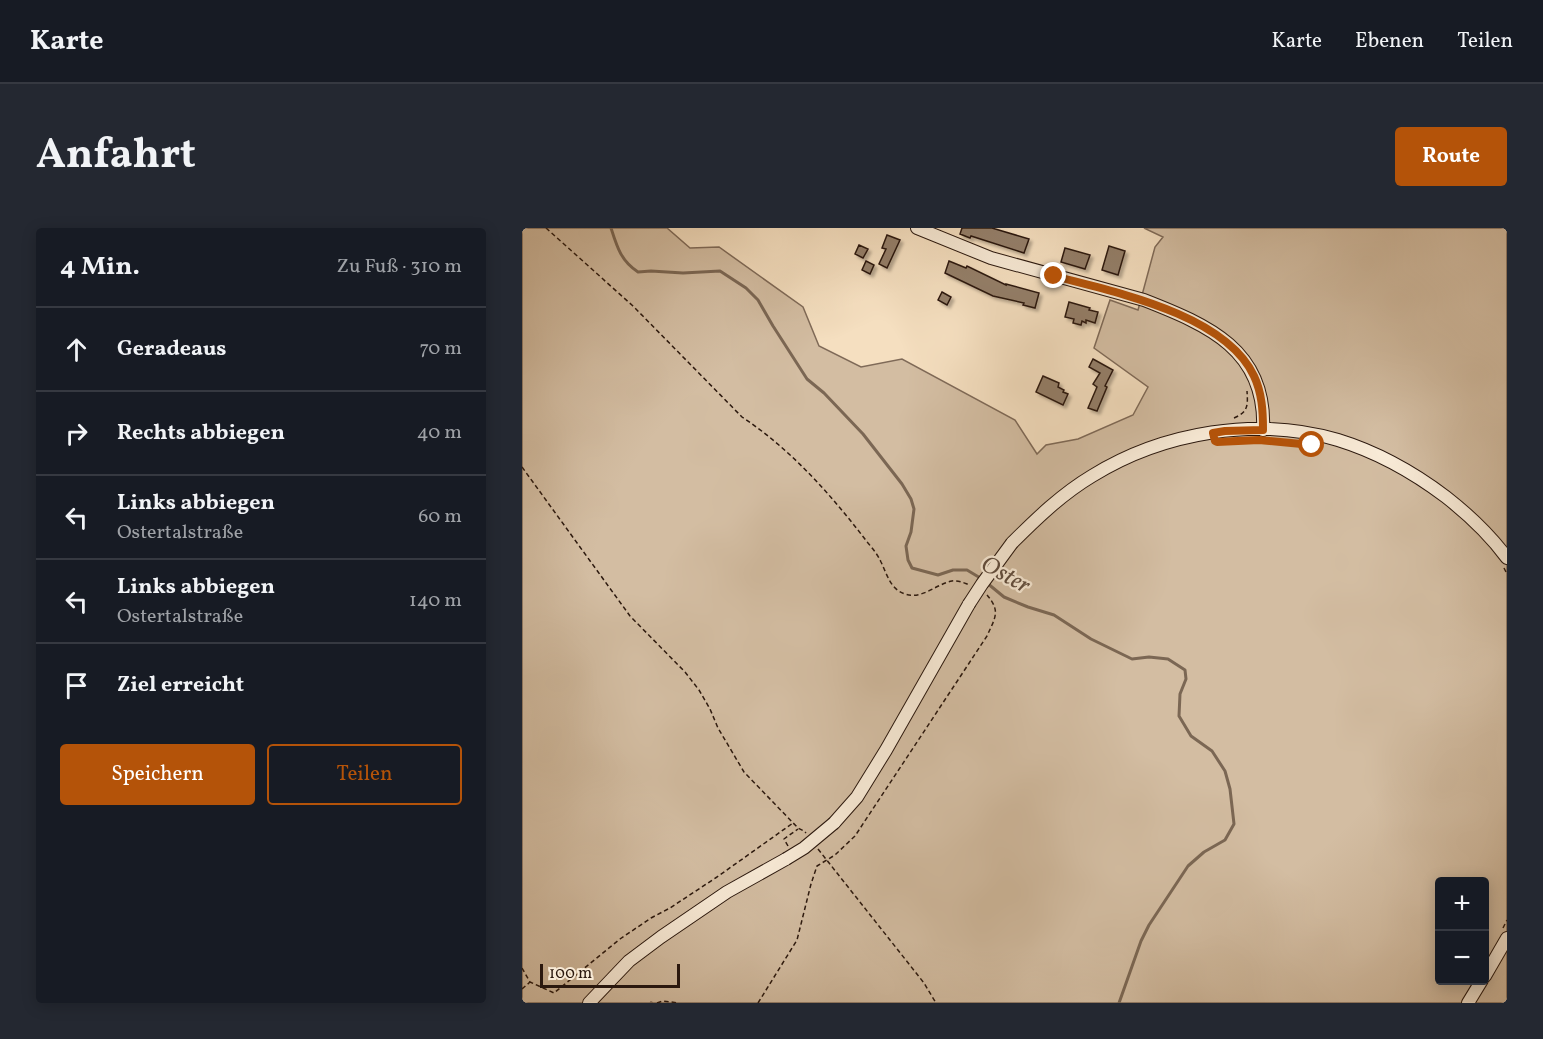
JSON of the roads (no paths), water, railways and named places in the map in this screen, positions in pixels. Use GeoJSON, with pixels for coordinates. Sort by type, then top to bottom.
{"type":"FeatureCollection","features":[{"type":"Feature","properties":{"kind":"main road"},"geometry":{"type":"LineString","coordinates":[[917,228],[991,258],[1144,300],[1206,328],[1236,350],[1253,374],[1263,412],[1263,430]]}},
{"type":"Feature","properties":{"kind":"main road"},"geometry":{"type":"LineString","coordinates":[[589,1003],[629,961],[661,936],[787,854],[804,848],[834,823],[856,797],[876,766],[969,604],[1012,543],[1045,510],[1070,490],[1123,459],[1180,439],[1225,431],[1263,430],[1314,435],[1336,440],[1380,456],[1411,472],[1431,486],[1463,511],[1496,543],[1505,563]]}},
{"type":"Feature","properties":{"kind":"main road"},"geometry":{"type":"LineString","coordinates":[[1489,969],[1507,938]]}},
{"type":"Feature","properties":{"kind":"main road"},"geometry":{"type":"LineString","coordinates":[[1468,1003],[1479,985]]}},
{"type":"Feature","properties":{"kind":"waterway","name":"Oster"},"geometry":{"type":"LineString","coordinates":[[611,228],[624,258],[638,272],[720,271],[746,288],[758,300],[807,379],[824,393],[863,434],[911,499],[914,509],[911,532],[906,546],[912,568],[938,575],[953,570],[967,570],[982,579]]}},
{"type":"Feature","properties":{"kind":"waterway","name":"Oster"},"geometry":{"type":"LineString","coordinates":[[987,583],[1004,597],[1054,615],[1091,639],[1132,659],[1149,657],[1168,659],[1185,670],[1186,679],[1180,694],[1179,716],[1191,736],[1212,751],[1225,771],[1230,789],[1234,824],[1225,840],[1204,852],[1188,866],[1149,925],[1119,1003]]}}]}
